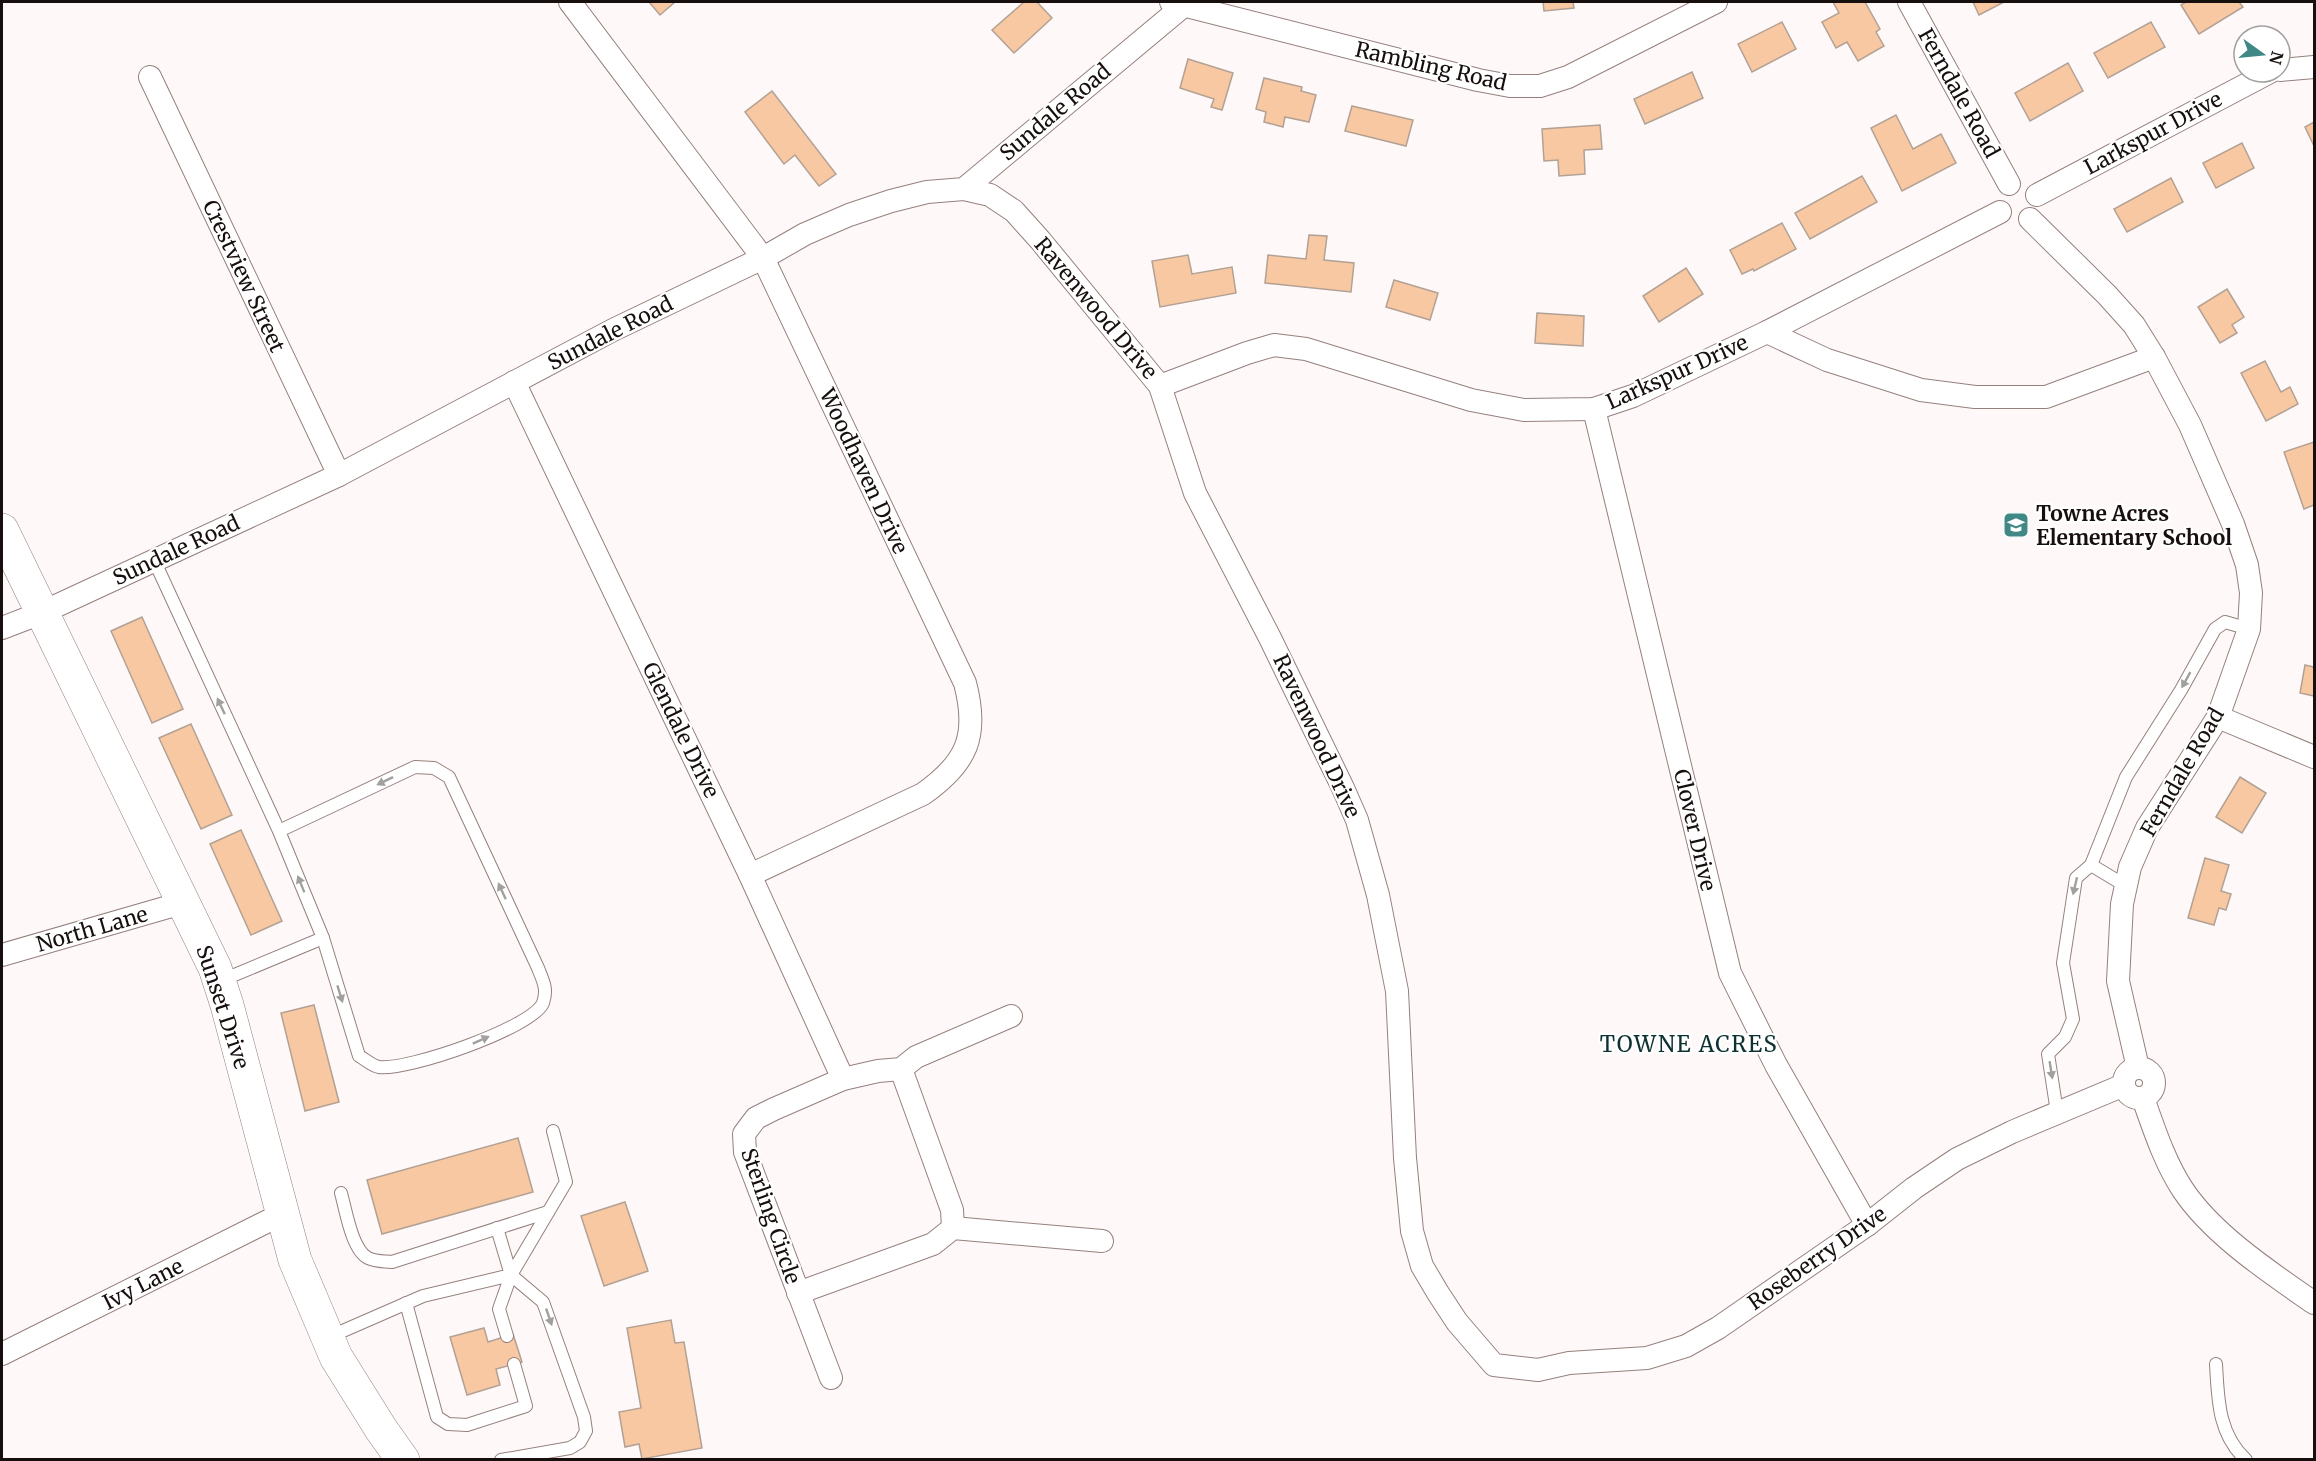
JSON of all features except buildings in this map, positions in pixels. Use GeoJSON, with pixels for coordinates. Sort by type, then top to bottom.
{"type":"FeatureCollection","features":[{"type":"Feature","properties":{"kind":"main road","name":"Sunset Drive"},"geometry":{"type":"LineString","coordinates":[[2,530],[202,940],[219,981],[296,1260],[328,1337],[353,1384],[403,1460]]}},
{"type":"Feature","properties":{"kind":"street","name":"Woodhaven Drive"},"geometry":{"type":"LineString","coordinates":[[570,2],[763,258],[965,683],[970,701],[972,722],[967,744],[956,766],[943,780],[922,794],[750,875]]}},
{"type":"Feature","properties":{"kind":"street","name":"Rambling Road"},"geometry":{"type":"LineString","coordinates":[[1180,3],[1478,80],[1510,86],[1539,86],[1568,77],[1606,60],[1716,2]]}},
{"type":"Feature","properties":{"kind":"street","name":"Ferndale Road"},"geometry":{"type":"LineString","coordinates":[[1909,2],[2009,184]]}},
{"type":"Feature","properties":{"kind":"street","name":"Sundale Road"},"geometry":{"type":"LineString","coordinates":[[2,628],[41,613],[339,475],[613,330],[763,258],[805,234],[880,204],[927,192],[964,189],[1180,3]]}},
{"type":"Feature","properties":{"kind":"street"},"geometry":{"type":"LineString","coordinates":[[2292,69],[2314,67]]}},
{"type":"Feature","properties":{"kind":"street","name":"Crestview Street"},"geometry":{"type":"LineString","coordinates":[[150,77],[339,475]]}},
{"type":"Feature","properties":{"kind":"street","name":"Larkspur Drive"},"geometry":{"type":"LineString","coordinates":[[2037,195],[2247,84]]}},
{"type":"Feature","properties":{"kind":"street"},"geometry":{"type":"LineString","coordinates":[[2016,182],[2028,184],[2037,195],[2038,208],[2030,219],[2017,223],[2010,221],[2000,212],[1998,199],[2000,193],[2009,184],[2016,182]]}},
{"type":"Feature","properties":{"kind":"street","name":"Ravenwood Drive"},"geometry":{"type":"LineString","coordinates":[[964,189],[990,195],[1014,211],[1160,386],[1195,493],[1329,756],[1357,820],[1378,896],[1397,991],[1405,1116],[1405,1158],[1412,1231],[1422,1266],[1437,1293],[1457,1322],[1494,1365]]}},
{"type":"Feature","properties":{"kind":"street","name":"Larkspur Drive"},"geometry":{"type":"LineString","coordinates":[[1160,386],[1274,345],[1306,349],[1471,400],[1524,410],[1594,409],[1633,396],[1767,332],[2000,212]]}},
{"type":"Feature","properties":{"kind":"street","name":"Ferndale Road"},"geometry":{"type":"LineString","coordinates":[[2030,219],[2127,318],[2154,357],[2190,425],[2233,524],[2247,565],[2250,584],[2249,628],[2218,717],[2147,828],[2130,867],[2120,924],[2118,981],[2131,1077]]}},
{"type":"Feature","properties":{"kind":"street"},"geometry":{"type":"LineString","coordinates":[[1767,332],[1827,360],[1911,387],[1975,397],[2046,397],[2154,357]]}},
{"type":"Feature","properties":{"kind":"street","name":"Glendale Drive"},"geometry":{"type":"LineString","coordinates":[[514,382],[750,875],[843,1079]]}},
{"type":"Feature","properties":{"kind":"street","name":"Clover Drive"},"geometry":{"type":"LineString","coordinates":[[1594,409],[1730,973],[1776,1065],[1867,1225]]}},
{"type":"Feature","properties":{"kind":"street"},"geometry":{"type":"LineString","coordinates":[[2218,717],[2314,757]]}},
{"type":"Feature","properties":{"kind":"street","name":"North Lane"},"geometry":{"type":"LineString","coordinates":[[2,955],[182,903]]}},
{"type":"Feature","properties":{"kind":"street"},"geometry":{"type":"LineString","coordinates":[[1011,1016],[916,1057],[901,1069],[952,1210],[953,1228],[1102,1241]]}},
{"type":"Feature","properties":{"kind":"street","name":"Sterling Circle"},"geometry":{"type":"LineString","coordinates":[[901,1069],[878,1071],[843,1079],[756,1118],[744,1134],[745,1152],[798,1293],[933,1244],[953,1228]]}},
{"type":"Feature","properties":{"kind":"street"},"geometry":{"type":"LineString","coordinates":[[2131,1077],[2132,1097],[2143,1098],[2168,1163],[2183,1190],[2207,1220],[2276,1276],[2314,1303]]}},
{"type":"Feature","properties":{"kind":"street","name":"Roseberry Drive"},"geometry":{"type":"LineString","coordinates":[[1494,1365],[1538,1370],[1569,1363],[1647,1358],[1686,1346],[1718,1328],[1867,1225],[1957,1159],[2131,1077]]}},
{"type":"Feature","properties":{"kind":"street","name":"Ivy Lane"},"geometry":{"type":"LineString","coordinates":[[2,1354],[284,1213]]}},
{"type":"Feature","properties":{"kind":"street"},"geometry":{"type":"LineString","coordinates":[[798,1293],[831,1378]]}},
{"type":"Feature","properties":{"kind":"lane"},"geometry":{"type":"LineString","coordinates":[[154,560],[279,831],[323,938],[359,1056],[378,1067],[407,1065],[475,1043],[528,1018],[542,1005],[547,989],[449,777],[434,768],[415,766],[279,831]]}},
{"type":"Feature","properties":{"kind":"lane"},"geometry":{"type":"LineString","coordinates":[[2057,1112],[2048,1054],[2065,1037],[2073,1019],[2063,963],[2076,878],[2091,865],[2126,777],[2181,690],[2215,629],[2225,622],[2249,628]]}},
{"type":"Feature","properties":{"kind":"lane"},"geometry":{"type":"LineString","coordinates":[[2091,865],[2126,886]]}},
{"type":"Feature","properties":{"kind":"lane"},"geometry":{"type":"LineString","coordinates":[[219,981],[323,938]]}},
{"type":"Feature","properties":{"kind":"lane"},"geometry":{"type":"LineString","coordinates":[[507,1336],[499,1309],[511,1275],[566,1182],[553,1131]]}},
{"type":"Feature","properties":{"kind":"lane"},"geometry":{"type":"LineString","coordinates":[[341,1194],[357,1247],[366,1257],[376,1261],[392,1262],[548,1212]]}},
{"type":"Feature","properties":{"kind":"lane"},"geometry":{"type":"LineString","coordinates":[[497,1228],[511,1275],[543,1302],[584,1417],[586,1431],[579,1442],[570,1448],[501,1460]]}},
{"type":"Feature","properties":{"kind":"lane"},"geometry":{"type":"LineString","coordinates":[[328,1337],[423,1296],[511,1275]]}},
{"type":"Feature","properties":{"kind":"lane"},"geometry":{"type":"LineString","coordinates":[[406,1303],[437,1417],[448,1424],[467,1425],[526,1406],[514,1364]]}},
{"type":"Feature","properties":{"kind":"lane"},"geometry":{"type":"LineString","coordinates":[[2216,1364],[2220,1417],[2229,1438],[2246,1460]]}},
{"type":"Feature","properties":{"kind":"place","name":"Towne Acres Elementary School"},"geometry":{"type":"Point","coordinates":[2016,525]}},
{"type":"Feature","properties":{"kind":"district","name":"TOWNE ACRES"},"geometry":{"type":"Point","coordinates":[1689,1044]}}]}
